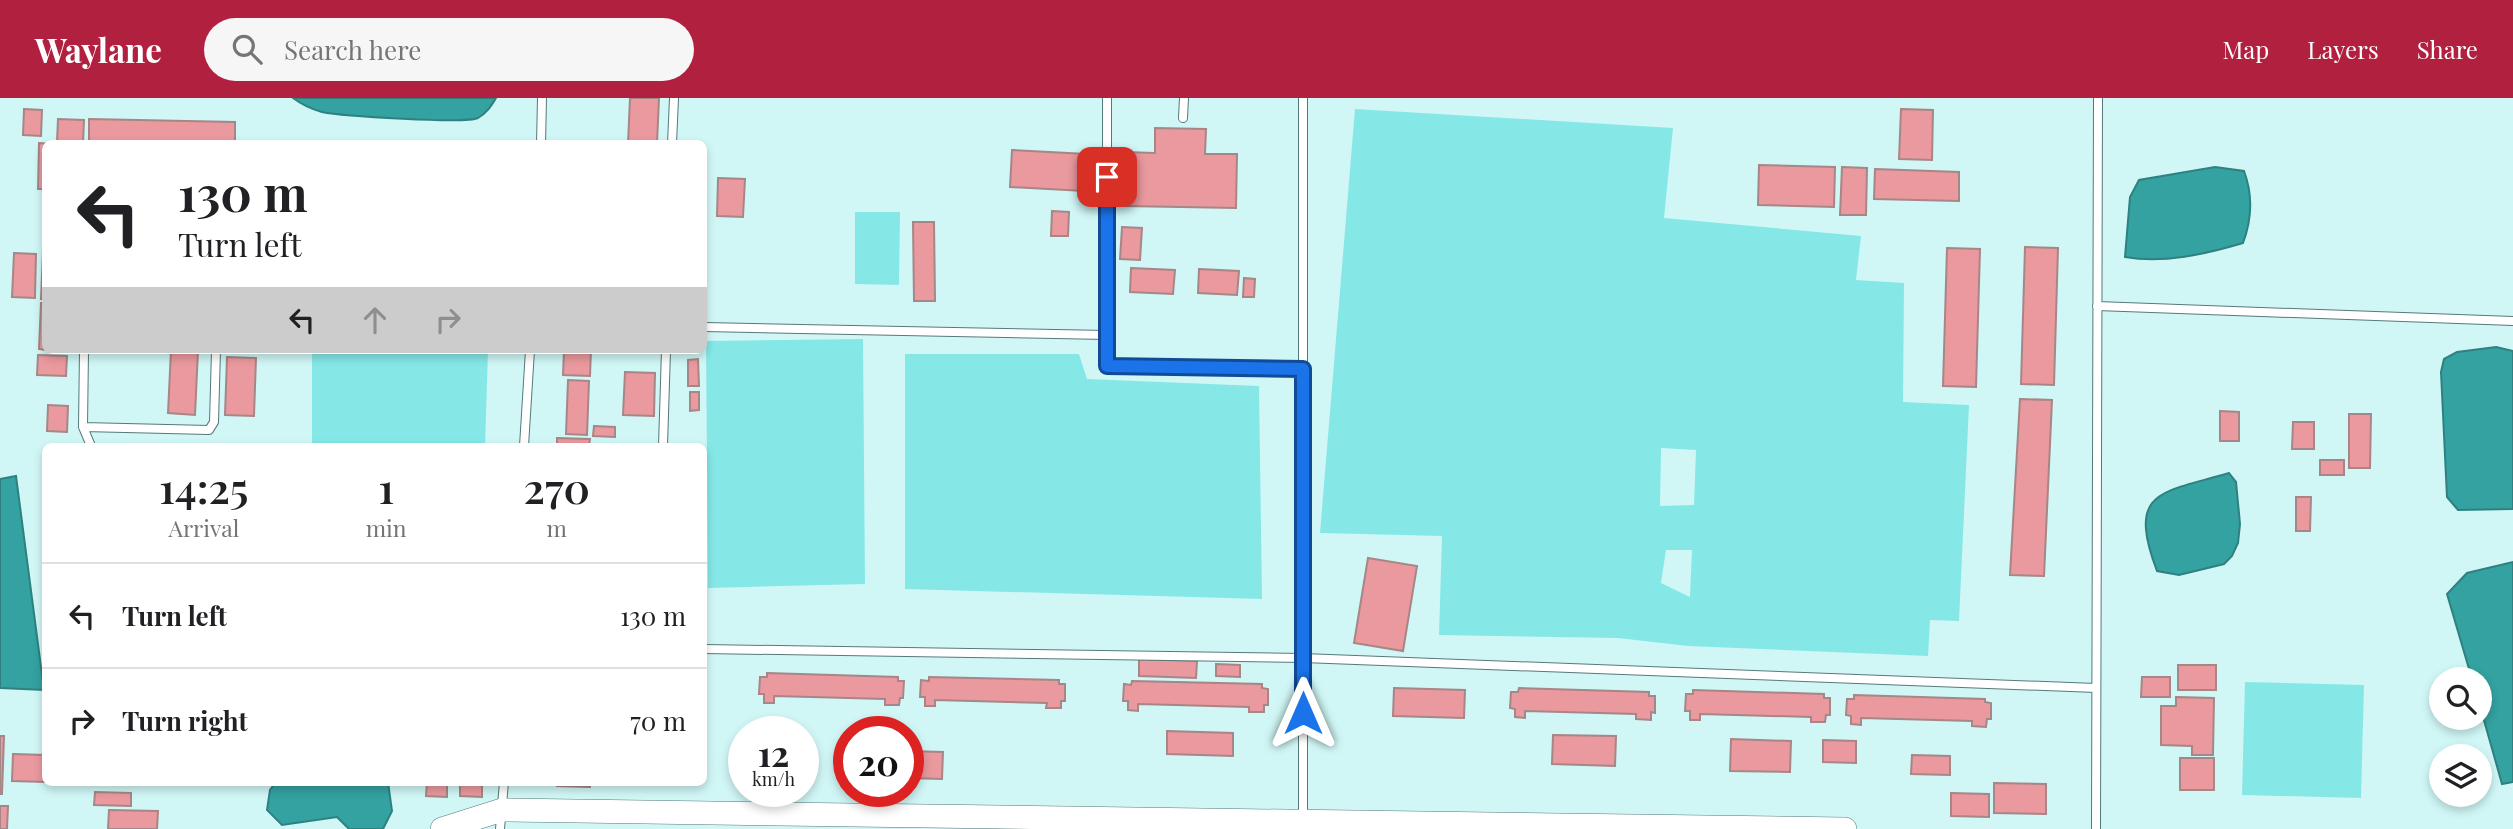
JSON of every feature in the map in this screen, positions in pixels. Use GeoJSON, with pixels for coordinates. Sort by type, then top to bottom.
{"type":"FeatureCollection","features":[{"type":"Feature","properties":{"kind":"street"},"geometry":{"type":"LineString","coordinates":[[442,829],[501,820],[1303,822],[1845,829]]}},
{"type":"Feature","properties":{"kind":"lane"},"geometry":{"type":"LineString","coordinates":[[541,140],[542,98]]}},
{"type":"Feature","properties":{"kind":"lane"},"geometry":{"type":"LineString","coordinates":[[672,140],[674,98]]}},
{"type":"Feature","properties":{"kind":"lane"},"geometry":{"type":"LineString","coordinates":[[1107,98],[1107,366],[1303,369]]}},
{"type":"Feature","properties":{"kind":"lane"},"geometry":{"type":"LineString","coordinates":[[1183,118],[1184,98]]}},
{"type":"Feature","properties":{"kind":"lane"},"geometry":{"type":"LineString","coordinates":[[1303,98],[1303,822]]}},
{"type":"Feature","properties":{"kind":"lane"},"geometry":{"type":"LineString","coordinates":[[2096,829],[2098,98]]}},
{"type":"Feature","properties":{"kind":"lane"},"geometry":{"type":"LineString","coordinates":[[2097,306],[2513,321]]}},
{"type":"Feature","properties":{"kind":"lane"},"geometry":{"type":"LineString","coordinates":[[707,327],[1107,335]]}},
{"type":"Feature","properties":{"kind":"lane"},"geometry":{"type":"LineString","coordinates":[[84,354],[83,427],[90,443]]}},
{"type":"Feature","properties":{"kind":"lane"},"geometry":{"type":"LineString","coordinates":[[83,427],[209,430],[214,422],[216,354]]}},
{"type":"Feature","properties":{"kind":"lane"},"geometry":{"type":"LineString","coordinates":[[524,443],[530,354]]}},
{"type":"Feature","properties":{"kind":"lane"},"geometry":{"type":"LineString","coordinates":[[663,443],[666,354]]}},
{"type":"Feature","properties":{"kind":"lane"},"geometry":{"type":"LineString","coordinates":[[707,649],[1303,658],[2096,688]]}},
{"type":"Feature","properties":{"kind":"lane"},"geometry":{"type":"LineString","coordinates":[[501,820],[504,786]]}},
{"type":"Feature","properties":{"kind":"shaded area"},"geometry":{"type":"Polygon","coordinates":[[[293,98],[496,98],[478,118],[451,120],[334,114],[314,109],[293,98]]]}},
{"type":"Feature","properties":{"kind":"shaded area"},"geometry":{"type":"Polygon","coordinates":[[[1355,109],[1673,128],[1664,218],[1861,236],[1856,280],[1904,283],[1903,402],[1969,405],[1959,621],[1930,620],[1928,656],[1688,646],[1618,638],[1439,635],[1442,536],[1320,533],[1355,109]],[[1661,448],[1660,506],[1694,505],[1696,450],[1661,448]],[[1666,550],[1661,583],[1690,597],[1692,550],[1666,550]]]}},
{"type":"Feature","properties":{"kind":"shaded area"},"geometry":{"type":"Polygon","coordinates":[[[2215,167],[2244,171],[2250,207],[2243,243],[2169,259],[2125,257],[2130,197],[2139,180],[2215,167]]]}},
{"type":"Feature","properties":{"kind":"shaded area"},"geometry":{"type":"Polygon","coordinates":[[[855,212],[900,212],[899,285],[855,284],[855,212]]]}},
{"type":"Feature","properties":{"kind":"shaded area"},"geometry":{"type":"Polygon","coordinates":[[[863,339],[865,584],[708,588],[707,341],[863,339]]]}},
{"type":"Feature","properties":{"kind":"shaded area"},"geometry":{"type":"Polygon","coordinates":[[[2496,347],[2513,351],[2513,509],[2458,510],[2447,497],[2441,372],[2444,359],[2457,352],[2496,347]]]}},
{"type":"Feature","properties":{"kind":"shaded area"},"geometry":{"type":"Polygon","coordinates":[[[312,354],[488,354],[485,443],[312,443],[312,354]]]}},
{"type":"Feature","properties":{"kind":"shaded area"},"geometry":{"type":"Polygon","coordinates":[[[905,354],[1079,354],[1087,379],[1259,386],[1262,599],[905,589],[905,354]]]}},
{"type":"Feature","properties":{"kind":"shaded area"},"geometry":{"type":"Polygon","coordinates":[[[2229,473],[2236,482],[2240,524],[2238,543],[2232,556],[2224,564],[2179,575],[2157,571],[2148,544],[2148,509],[2156,499],[2169,491],[2229,473]]]}},
{"type":"Feature","properties":{"kind":"shaded area"},"geometry":{"type":"Polygon","coordinates":[[[16,476],[42,690],[0,688],[0,479],[16,476]]]}},
{"type":"Feature","properties":{"kind":"shaded area"},"geometry":{"type":"Polygon","coordinates":[[[2513,562],[2513,782],[2502,784],[2487,730],[2492,730],[2492,667],[2468,667],[2447,594],[2467,573],[2513,562]]]}},
{"type":"Feature","properties":{"kind":"shaded area"},"geometry":{"type":"Polygon","coordinates":[[[2245,682],[2364,685],[2361,798],[2242,795],[2245,682]]]}},
{"type":"Feature","properties":{"kind":"shaded area"},"geometry":{"type":"Polygon","coordinates":[[[273,786],[389,786],[392,811],[383,829],[349,829],[337,817],[282,825],[267,810],[273,786]]]}},
{"type":"Feature","properties":{"kind":"building"},"geometry":{"type":"Polygon","coordinates":[[[630,98],[659,98],[657,140],[628,140],[630,98]]]}},
{"type":"Feature","properties":{"kind":"building"},"geometry":{"type":"Polygon","coordinates":[[[24,109],[42,110],[41,136],[23,135],[24,109]]]}},
{"type":"Feature","properties":{"kind":"building"},"geometry":{"type":"Polygon","coordinates":[[[1901,109],[1933,110],[1932,160],[1899,159],[1901,109]]]}},
{"type":"Feature","properties":{"kind":"building"},"geometry":{"type":"Polygon","coordinates":[[[58,119],[84,120],[83,140],[57,140],[58,119]]]}},
{"type":"Feature","properties":{"kind":"building"},"geometry":{"type":"Polygon","coordinates":[[[89,119],[235,122],[235,140],[89,140],[89,119]]]}},
{"type":"Feature","properties":{"kind":"building"},"geometry":{"type":"Polygon","coordinates":[[[1155,128],[1206,129],[1205,154],[1237,154],[1236,208],[1124,206],[1125,152],[1155,153],[1155,128]]]}},
{"type":"Feature","properties":{"kind":"building"},"geometry":{"type":"Polygon","coordinates":[[[39,143],[42,143],[42,189],[38,189],[39,143]]]}},
{"type":"Feature","properties":{"kind":"building"},"geometry":{"type":"Polygon","coordinates":[[[1012,150],[1086,154],[1084,191],[1010,187],[1012,150]]]}},
{"type":"Feature","properties":{"kind":"building"},"geometry":{"type":"Polygon","coordinates":[[[1759,165],[1835,167],[1834,207],[1758,205],[1759,165]]]}},
{"type":"Feature","properties":{"kind":"building"},"geometry":{"type":"Polygon","coordinates":[[[1842,167],[1867,168],[1866,215],[1840,215],[1842,167]]]}},
{"type":"Feature","properties":{"kind":"building"},"geometry":{"type":"Polygon","coordinates":[[[1875,169],[1959,172],[1959,201],[1874,199],[1875,169]]]}},
{"type":"Feature","properties":{"kind":"building"},"geometry":{"type":"Polygon","coordinates":[[[718,178],[745,179],[743,217],[717,216],[718,178]]]}},
{"type":"Feature","properties":{"kind":"building"},"geometry":{"type":"Polygon","coordinates":[[[1052,211],[1069,212],[1068,236],[1051,236],[1052,211]]]}},
{"type":"Feature","properties":{"kind":"building"},"geometry":{"type":"Polygon","coordinates":[[[913,222],[934,222],[935,301],[914,301],[913,222]]]}},
{"type":"Feature","properties":{"kind":"building"},"geometry":{"type":"Polygon","coordinates":[[[1122,227],[1142,228],[1140,260],[1120,259],[1122,227]]]}},
{"type":"Feature","properties":{"kind":"building"},"geometry":{"type":"Polygon","coordinates":[[[2025,247],[2058,248],[2054,385],[2021,384],[2025,247]]]}},
{"type":"Feature","properties":{"kind":"building"},"geometry":{"type":"Polygon","coordinates":[[[1947,248],[1980,249],[1976,387],[1943,386],[1947,248]]]}},
{"type":"Feature","properties":{"kind":"building"},"geometry":{"type":"Polygon","coordinates":[[[14,253],[36,254],[35,298],[12,297],[14,253]]]}},
{"type":"Feature","properties":{"kind":"building"},"geometry":{"type":"Polygon","coordinates":[[[1131,268],[1175,270],[1173,294],[1130,292],[1131,268]]]}},
{"type":"Feature","properties":{"kind":"building"},"geometry":{"type":"Polygon","coordinates":[[[1199,269],[1239,271],[1237,295],[1198,293],[1199,269]]]}},
{"type":"Feature","properties":{"kind":"building"},"geometry":{"type":"Polygon","coordinates":[[[1244,278],[1255,279],[1254,297],[1243,297],[1244,278]]]}},
{"type":"Feature","properties":{"kind":"building"},"geometry":{"type":"Polygon","coordinates":[[[41,303],[42,303],[42,349],[39,349],[41,303]]]}},
{"type":"Feature","properties":{"kind":"building"},"geometry":{"type":"Polygon","coordinates":[[[171,354],[198,354],[195,415],[168,413],[171,354]]]}},
{"type":"Feature","properties":{"kind":"building"},"geometry":{"type":"Polygon","coordinates":[[[564,354],[591,354],[590,376],[563,375],[564,354]]]}},
{"type":"Feature","properties":{"kind":"building"},"geometry":{"type":"Polygon","coordinates":[[[38,355],[67,356],[66,376],[37,375],[38,355]]]}},
{"type":"Feature","properties":{"kind":"building"},"geometry":{"type":"Polygon","coordinates":[[[227,357],[256,358],[254,416],[225,415],[227,357]]]}},
{"type":"Feature","properties":{"kind":"building"},"geometry":{"type":"Polygon","coordinates":[[[698,359],[699,386],[688,386],[688,360],[698,359]]]}},
{"type":"Feature","properties":{"kind":"building"},"geometry":{"type":"Polygon","coordinates":[[[625,372],[655,373],[654,416],[623,415],[625,372]]]}},
{"type":"Feature","properties":{"kind":"building"},"geometry":{"type":"Polygon","coordinates":[[[568,380],[589,381],[587,435],[566,434],[568,380]]]}},
{"type":"Feature","properties":{"kind":"building"},"geometry":{"type":"Polygon","coordinates":[[[690,392],[699,392],[699,410],[690,411],[690,392]]]}},
{"type":"Feature","properties":{"kind":"building"},"geometry":{"type":"Polygon","coordinates":[[[2020,399],[2052,400],[2044,576],[2010,575],[2020,399]]]}},
{"type":"Feature","properties":{"kind":"building"},"geometry":{"type":"Polygon","coordinates":[[[48,405],[68,406],[67,432],[47,431],[48,405]]]}},
{"type":"Feature","properties":{"kind":"building"},"geometry":{"type":"Polygon","coordinates":[[[2220,411],[2239,412],[2239,441],[2220,441],[2220,411]]]}},
{"type":"Feature","properties":{"kind":"building"},"geometry":{"type":"Polygon","coordinates":[[[2349,414],[2371,414],[2370,468],[2349,468],[2349,414]]]}},
{"type":"Feature","properties":{"kind":"building"},"geometry":{"type":"Polygon","coordinates":[[[2293,422],[2314,422],[2314,449],[2292,449],[2293,422]]]}},
{"type":"Feature","properties":{"kind":"building"},"geometry":{"type":"Polygon","coordinates":[[[594,426],[615,427],[615,437],[593,436],[594,426]]]}},
{"type":"Feature","properties":{"kind":"building"},"geometry":{"type":"Polygon","coordinates":[[[557,438],[590,439],[589,443],[557,443],[557,438]]]}},
{"type":"Feature","properties":{"kind":"building"},"geometry":{"type":"Polygon","coordinates":[[[2320,460],[2344,460],[2344,475],[2320,475],[2320,460]]]}},
{"type":"Feature","properties":{"kind":"building"},"geometry":{"type":"Polygon","coordinates":[[[2296,497],[2311,497],[2310,531],[2296,531],[2296,497]]]}},
{"type":"Feature","properties":{"kind":"building"},"geometry":{"type":"Polygon","coordinates":[[[1368,558],[1417,566],[1403,651],[1354,643],[1368,558]]]}},
{"type":"Feature","properties":{"kind":"building"},"geometry":{"type":"Polygon","coordinates":[[[1139,659],[1197,661],[1196,678],[1139,676],[1139,659]]]}},
{"type":"Feature","properties":{"kind":"building"},"geometry":{"type":"Polygon","coordinates":[[[1216,664],[1240,665],[1240,677],[1216,676],[1216,664]]]}},
{"type":"Feature","properties":{"kind":"building"},"geometry":{"type":"Polygon","coordinates":[[[2178,665],[2216,665],[2216,690],[2178,690],[2178,665]]]}},
{"type":"Feature","properties":{"kind":"building"},"geometry":{"type":"Polygon","coordinates":[[[767,673],[898,677],[898,681],[904,681],[903,698],[900,698],[899,705],[885,705],[885,699],[774,696],[774,703],[764,703],[764,694],[759,694],[760,677],[767,677],[767,673]]]}},
{"type":"Feature","properties":{"kind":"building"},"geometry":{"type":"Polygon","coordinates":[[[929,677],[1059,680],[1059,684],[1065,684],[1065,701],[1061,701],[1061,708],[1046,708],[1047,703],[935,700],[935,706],[925,706],[925,697],[920,697],[921,680],[929,681],[929,677]]]}},
{"type":"Feature","properties":{"kind":"building"},"geometry":{"type":"Polygon","coordinates":[[[2142,677],[2170,677],[2170,697],[2141,697],[2142,677]]]}},
{"type":"Feature","properties":{"kind":"building"},"geometry":{"type":"Polygon","coordinates":[[[1132,681],[1262,684],[1262,688],[1268,689],[1268,705],[1264,705],[1264,712],[1249,712],[1249,707],[1138,704],[1138,711],[1128,710],[1128,701],[1123,701],[1124,684],[1131,685],[1132,681]]]}},
{"type":"Feature","properties":{"kind":"building"},"geometry":{"type":"Polygon","coordinates":[[[1394,688],[1465,690],[1464,718],[1393,716],[1394,688]]]}},
{"type":"Feature","properties":{"kind":"building"},"geometry":{"type":"Polygon","coordinates":[[[1519,688],[1649,692],[1649,696],[1655,696],[1655,713],[1651,712],[1651,720],[1636,719],[1636,714],[1525,711],[1525,718],[1515,717],[1515,709],[1510,708],[1511,692],[1518,692],[1519,688]]]}},
{"type":"Feature","properties":{"kind":"building"},"geometry":{"type":"Polygon","coordinates":[[[1693,690],[1824,694],[1824,698],[1830,698],[1830,715],[1826,715],[1825,722],[1811,722],[1811,717],[1700,714],[1700,720],[1690,720],[1690,711],[1685,711],[1686,694],[1693,694],[1693,690]]]}},
{"type":"Feature","properties":{"kind":"building"},"geometry":{"type":"Polygon","coordinates":[[[1854,695],[1985,699],[1985,702],[1991,703],[1991,719],[1987,719],[1986,727],[1972,726],[1972,721],[1861,718],[1861,725],[1851,724],[1851,716],[1846,715],[1847,699],[1854,699],[1854,695]]]}},
{"type":"Feature","properties":{"kind":"building"},"geometry":{"type":"Polygon","coordinates":[[[2176,697],[2214,698],[2213,755],[2192,755],[2192,746],[2161,745],[2161,706],[2176,706],[2176,697]]]}},
{"type":"Feature","properties":{"kind":"building"},"geometry":{"type":"Polygon","coordinates":[[[1167,731],[1233,733],[1233,756],[1167,754],[1167,731]]]}},
{"type":"Feature","properties":{"kind":"building"},"geometry":{"type":"Polygon","coordinates":[[[1553,735],[1616,736],[1615,766],[1552,764],[1553,735]]]}},
{"type":"Feature","properties":{"kind":"building"},"geometry":{"type":"Polygon","coordinates":[[[0,736],[4,736],[2,794],[0,794],[0,736]]]}},
{"type":"Feature","properties":{"kind":"building"},"geometry":{"type":"Polygon","coordinates":[[[1731,739],[1791,741],[1790,772],[1730,771],[1731,739]]]}},
{"type":"Feature","properties":{"kind":"building"},"geometry":{"type":"Polygon","coordinates":[[[1823,740],[1856,741],[1856,763],[1823,762],[1823,740]]]}},
{"type":"Feature","properties":{"kind":"building"},"geometry":{"type":"Polygon","coordinates":[[[924,751],[943,752],[942,779],[924,778],[924,751]]]}},
{"type":"Feature","properties":{"kind":"building"},"geometry":{"type":"Polygon","coordinates":[[[13,754],[42,755],[42,782],[12,781],[13,754]]]}},
{"type":"Feature","properties":{"kind":"building"},"geometry":{"type":"Polygon","coordinates":[[[1912,755],[1950,756],[1950,775],[1911,774],[1912,755]]]}},
{"type":"Feature","properties":{"kind":"building"},"geometry":{"type":"Polygon","coordinates":[[[2180,758],[2214,758],[2214,790],[2180,790],[2180,758]]]}},
{"type":"Feature","properties":{"kind":"building"},"geometry":{"type":"Polygon","coordinates":[[[1994,783],[2046,784],[2046,814],[1994,813],[1994,783]]]}},
{"type":"Feature","properties":{"kind":"building"},"geometry":{"type":"Polygon","coordinates":[[[427,786],[447,786],[447,797],[426,796],[427,786]]]}},
{"type":"Feature","properties":{"kind":"building"},"geometry":{"type":"Polygon","coordinates":[[[460,786],[482,786],[482,797],[460,796],[460,786]]]}},
{"type":"Feature","properties":{"kind":"building"},"geometry":{"type":"Polygon","coordinates":[[[95,792],[131,793],[131,806],[94,805],[95,792]]]}},
{"type":"Feature","properties":{"kind":"building"},"geometry":{"type":"Polygon","coordinates":[[[1951,793],[1989,794],[1989,817],[1951,816],[1951,793]]]}},
{"type":"Feature","properties":{"kind":"building"},"geometry":{"type":"Polygon","coordinates":[[[0,806],[8,806],[7,829],[0,829],[0,806]]]}},
{"type":"Feature","properties":{"kind":"building"},"geometry":{"type":"Polygon","coordinates":[[[109,810],[158,811],[157,829],[108,829],[109,810]]]}},
{"type":"Feature","properties":{"kind":"route"},"geometry":{"type":"LineString","coordinates":[[1107,177],[1107,366],[1303,369],[1303,713]]}}]}
